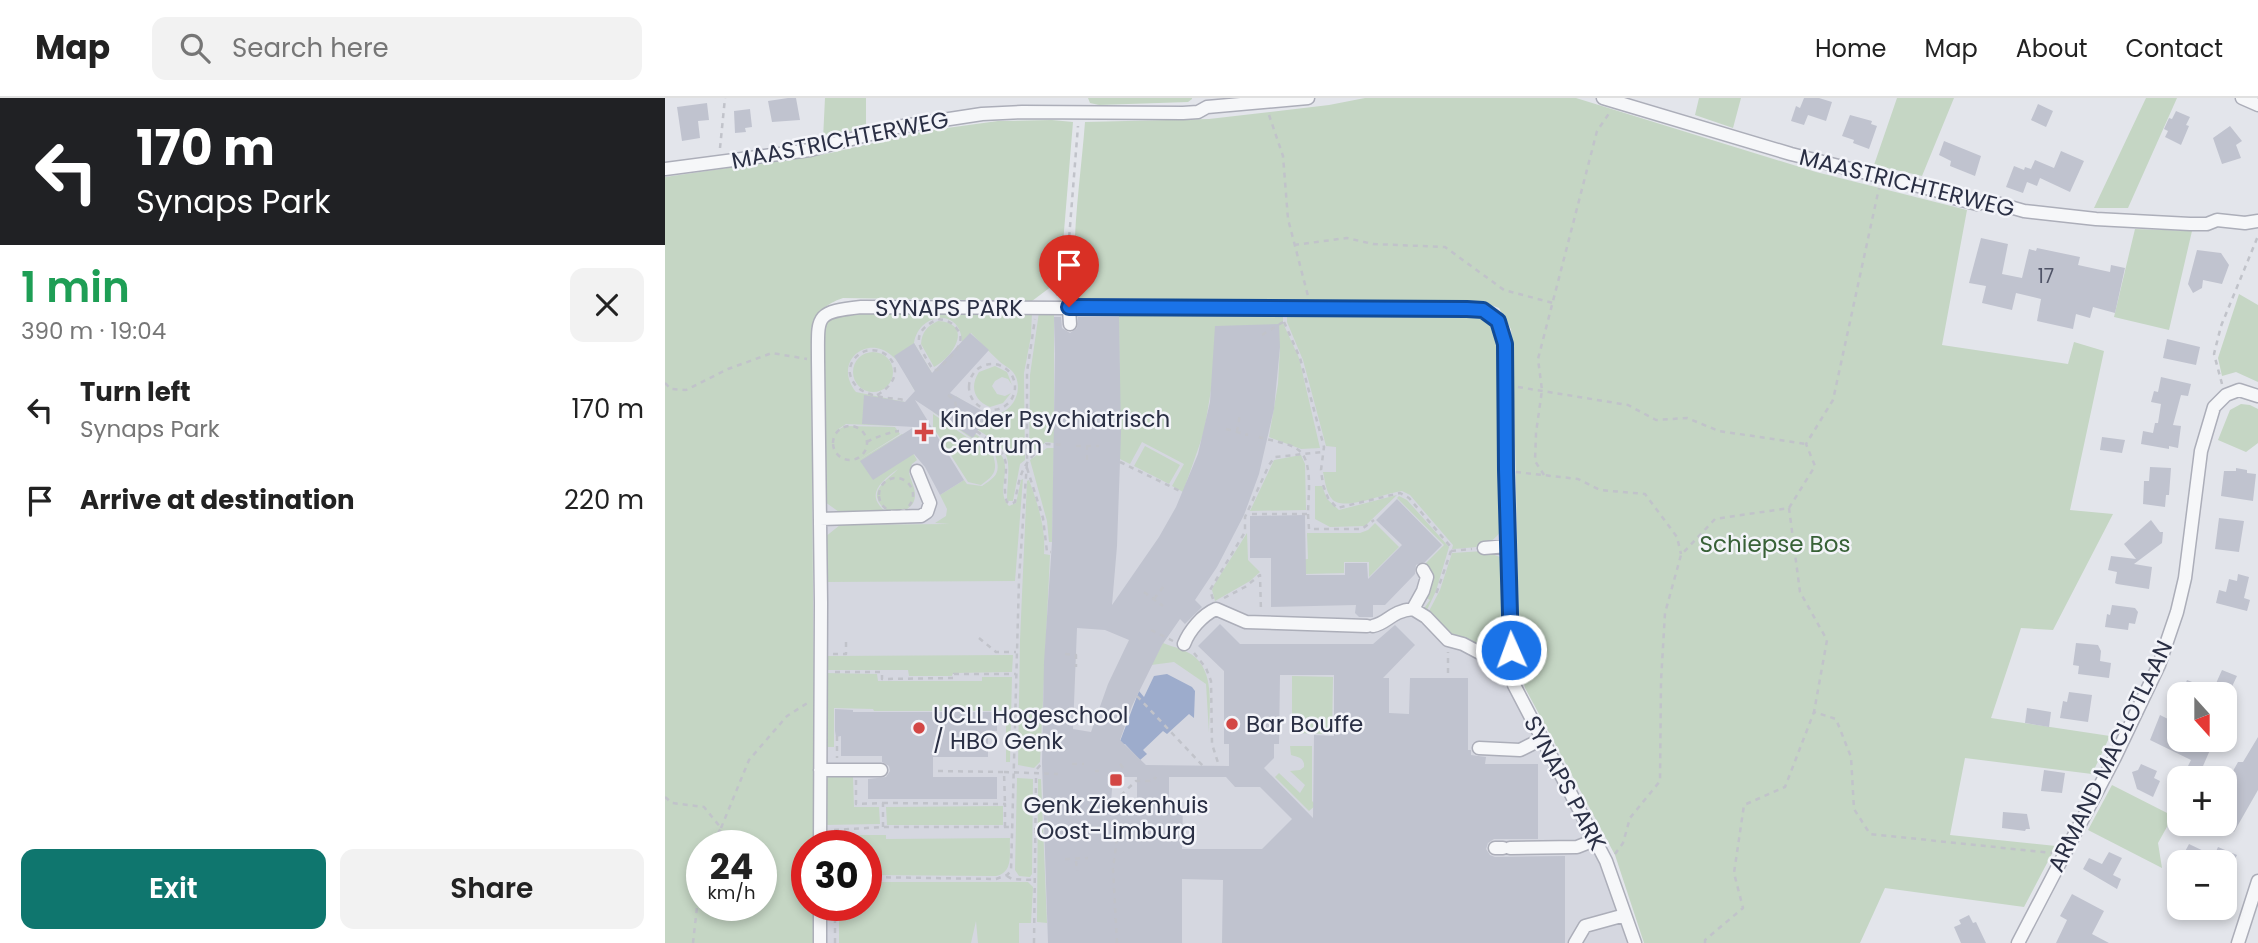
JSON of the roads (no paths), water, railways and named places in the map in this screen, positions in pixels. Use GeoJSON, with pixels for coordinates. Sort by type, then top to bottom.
{"type":"FeatureCollection","features":[{"type":"Feature","properties":{"kind":"street"},"geometry":{"type":"LineString","coordinates":[[1078,116],[1079,98]]}},
{"type":"Feature","properties":{"kind":"street","name":"MAASTRICHTERWEG"},"geometry":{"type":"LineString","coordinates":[[665,169],[810,150],[897,127],[982,114],[1078,116],[1183,113],[1198,112],[1214,106],[1308,98]]}},
{"type":"Feature","properties":{"kind":"street"},"geometry":{"type":"LineString","coordinates":[[2242,98],[2258,105]]}},
{"type":"Feature","properties":{"kind":"street","name":"MAASTRICHTERWEG"},"geometry":{"type":"LineString","coordinates":[[1609,102],[1791,154],[1942,192],[1977,204],[1989,201],[2024,211],[2096,219],[2190,224],[2207,224],[2217,220],[2245,223],[2258,220]]}},
{"type":"Feature","properties":{"kind":"street","name":"SYNAPS PARK"},"geometry":{"type":"LineString","coordinates":[[820,830],[818,324],[824,315],[837,310],[861,307],[1483,310],[1498,321],[1505,344],[1507,546],[1514,685],[1606,861],[1635,943]]}},
{"type":"Feature","properties":{"kind":"street"},"geometry":{"type":"LineString","coordinates":[[1069,307],[1070,324]]}},
{"type":"Feature","properties":{"kind":"street","name":"ARMAND MACLOTLAAN"},"geometry":{"type":"LineString","coordinates":[[2018,943],[2115,757],[2159,665],[2177,612],[2190,557],[2201,452],[2214,407],[2226,395],[2239,390],[2258,396]]}},
{"type":"Feature","properties":{"kind":"street"},"geometry":{"type":"LineString","coordinates":[[820,519],[921,516],[927,512],[930,503],[917,471]]}},
{"type":"Feature","properties":{"kind":"street"},"geometry":{"type":"LineString","coordinates":[[1484,548],[1507,546]]}},
{"type":"Feature","properties":{"kind":"street"},"geometry":{"type":"LineString","coordinates":[[1413,609],[1427,578],[1423,570]]}},
{"type":"Feature","properties":{"kind":"street"},"geometry":{"type":"LineString","coordinates":[[1184,644],[1188,634],[1216,609],[1226,612],[1238,621],[1378,626],[1394,613],[1413,609],[1426,617],[1448,640],[1480,653],[1513,678]]}},
{"type":"Feature","properties":{"kind":"street"},"geometry":{"type":"LineString","coordinates":[[1479,748],[1520,750],[1542,739]]}},
{"type":"Feature","properties":{"kind":"street"},"geometry":{"type":"LineString","coordinates":[[820,770],[881,770]]}},
{"type":"Feature","properties":{"kind":"street"},"geometry":{"type":"LineString","coordinates":[[1503,848],[1577,847],[1595,840]]}},
{"type":"Feature","properties":{"kind":"street"},"geometry":{"type":"LineString","coordinates":[[2238,943],[2258,884]]}},
{"type":"Feature","properties":{"kind":"street"},"geometry":{"type":"LineString","coordinates":[[1575,943],[1585,926],[1625,915]]}},
{"type":"Feature","properties":{"kind":"street"},"geometry":{"type":"LineString","coordinates":[[820,921],[820,943]]}},
{"type":"Feature","properties":{"kind":"water"},"geometry":{"type":"Polygon","coordinates":[[[1167,674],[1195,691],[1194,718],[1189,714],[1167,734],[1163,731],[1143,750],[1147,754],[1140,760],[1125,744],[1119,744],[1139,691],[1144,697],[1154,676],[1167,674]]]}},
{"type":"Feature","properties":{"kind":"place","name":"Kinder Psychiatrisch Centrum"},"geometry":{"type":"Point","coordinates":[924,432]}},
{"type":"Feature","properties":{"kind":"place","name":"Bar Bouffe"},"geometry":{"type":"Point","coordinates":[1232,724]}},
{"type":"Feature","properties":{"kind":"place","name":"UCLL Hogeschool / HBO Genk"},"geometry":{"type":"Point","coordinates":[919,728]}},
{"type":"Feature","properties":{"kind":"place","name":"Genk Ziekenhuis Oost-Limburg"},"geometry":{"type":"Point","coordinates":[1116,780]}},
{"type":"Feature","properties":{"kind":"park label","name":"Schiepse Bos"},"geometry":{"type":"Point","coordinates":[1775,544]}}]}
